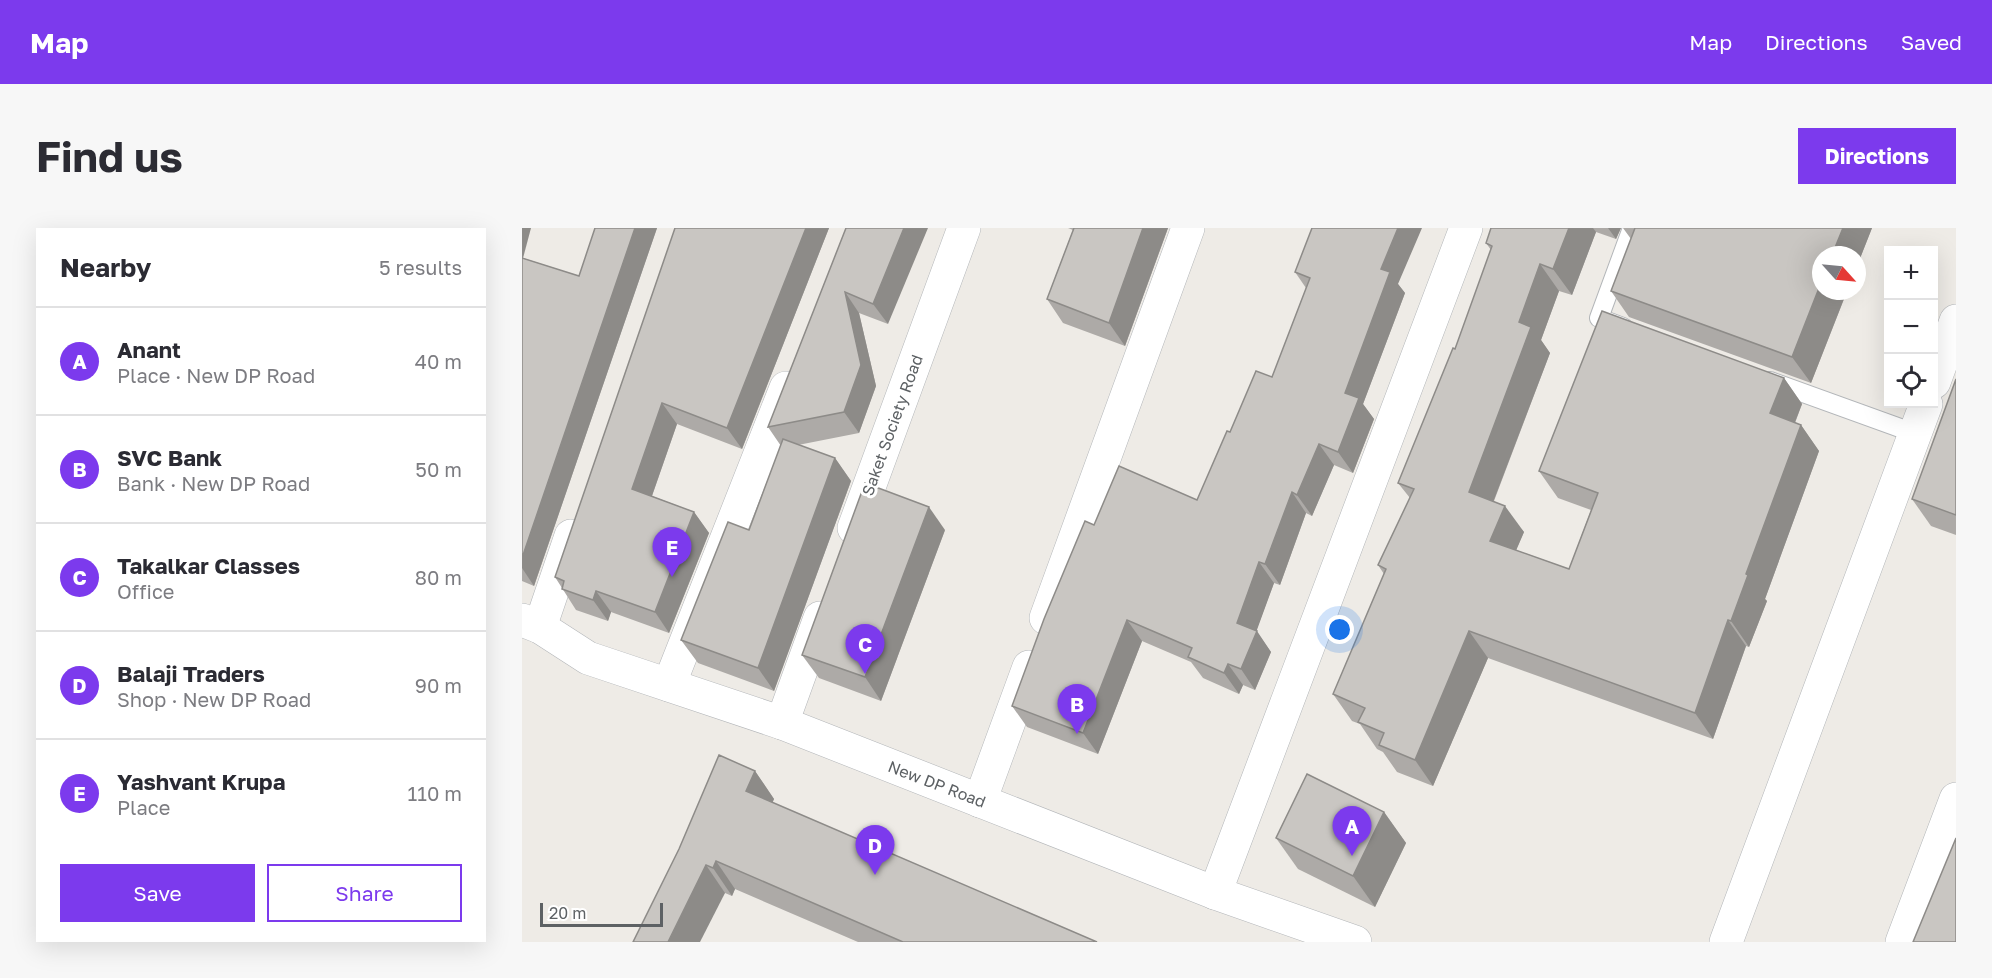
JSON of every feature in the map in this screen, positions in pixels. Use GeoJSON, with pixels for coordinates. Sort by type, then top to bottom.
{"type":"FeatureCollection","features":[{"type":"Feature","properties":{"kind":"street","name":"Saket Society Road"},"geometry":{"type":"LineString","coordinates":[[844,554],[964,228]]}},
{"type":"Feature","properties":{"kind":"street"},"geometry":{"type":"LineString","coordinates":[[980,801],[1188,228]]}},
{"type":"Feature","properties":{"kind":"street"},"geometry":{"type":"LineString","coordinates":[[1215,893],[1466,228]]}},
{"type":"Feature","properties":{"kind":"street"},"geometry":{"type":"LineString","coordinates":[[1938,371],[1956,321]]}},
{"type":"Feature","properties":{"kind":"street"},"geometry":{"type":"LineString","coordinates":[[669,685],[796,362]]}},
{"type":"Feature","properties":{"kind":"street"},"geometry":{"type":"LineString","coordinates":[[1726,942],[1920,418]]}},
{"type":"Feature","properties":{"kind":"street"},"geometry":{"type":"LineString","coordinates":[[531,624],[582,505]]}},
{"type":"Feature","properties":{"kind":"street"},"geometry":{"type":"LineString","coordinates":[[782,723],[832,588]]}},
{"type":"Feature","properties":{"kind":"street","name":"New DP Road"},"geometry":{"type":"LineString","coordinates":[[531,624],[588,658],[782,723],[1215,893],[1355,942]]}},
{"type":"Feature","properties":{"kind":"street"},"geometry":{"type":"LineString","coordinates":[[1902,942],[1956,799]]}},
{"type":"Feature","properties":{"kind":"lane"},"geometry":{"type":"LineString","coordinates":[[1632,228],[1599,318],[1644,334]]}},
{"type":"Feature","properties":{"kind":"lane"},"geometry":{"type":"LineString","coordinates":[[1756,376],[1920,418]]}},
{"type":"Feature","properties":{"kind":"building"},"geometry":{"type":"Polygon","coordinates":[[[595,228],[635,228],[522,558],[522,258],[579,276],[595,228]]]}},
{"type":"Feature","properties":{"kind":"building"},"geometry":{"type":"Polygon","coordinates":[[[675,228],[806,228],[727,428],[662,403],[632,489],[694,512],[655,612],[596,591],[593,600],[562,589],[564,581],[555,577],[675,228]]]}},
{"type":"Feature","properties":{"kind":"building"},"geometry":{"type":"Polygon","coordinates":[[[846,228],[904,228],[873,304],[845,292],[861,365],[844,412],[768,427],[846,228]]]}},
{"type":"Feature","properties":{"kind":"building"},"geometry":{"type":"Polygon","coordinates":[[[1074,228],[1143,228],[1109,323],[1047,299],[1074,228]]]}},
{"type":"Feature","properties":{"kind":"building"},"geometry":{"type":"Polygon","coordinates":[[[1312,228],[1398,228],[1381,269],[1390,272],[1345,393],[1359,398],[1338,452],[1319,444],[1297,495],[1292,492],[1265,564],[1259,562],[1237,623],[1257,631],[1241,669],[1228,664],[1224,673],[1188,657],[1192,648],[1127,620],[1083,733],[1012,706],[1044,619],[1085,521],[1094,525],[1119,466],[1197,500],[1256,371],[1272,377],[1310,278],[1295,272],[1312,228]]]}},
{"type":"Feature","properties":{"kind":"building"},"geometry":{"type":"Polygon","coordinates":[[[1491,228],[1569,228],[1553,269],[1540,264],[1519,322],[1531,327],[1469,492],[1505,506],[1490,541],[1569,569],[1598,493],[1539,471],[1602,311],[1784,378],[1770,413],[1801,425],[1746,574],[1748,575],[1731,621],[1728,620],[1695,713],[1469,631],[1415,760],[1379,745],[1384,733],[1358,722],[1365,708],[1333,694],[1386,569],[1378,565],[1414,489],[1398,483],[1453,348],[1455,349],[1492,246],[1486,243],[1491,228]]]}},
{"type":"Feature","properties":{"kind":"building"},"geometry":{"type":"Polygon","coordinates":[[[1635,228],[1843,228],[1836,246],[1812,246],[1812,300],[1814,300],[1792,357],[1611,291],[1635,228]]]}},
{"type":"Feature","properties":{"kind":"building"},"geometry":{"type":"Polygon","coordinates":[[[1956,379],[1956,515],[1912,499],[1956,379]]]}},
{"type":"Feature","properties":{"kind":"building"},"geometry":{"type":"Polygon","coordinates":[[[783,439],[835,458],[758,668],[681,640],[728,522],[749,530],[783,439]]]}},
{"type":"Feature","properties":{"kind":"building"},"geometry":{"type":"Polygon","coordinates":[[[865,483],[929,507],[865,677],[802,655],[865,483]]]}},
{"type":"Feature","properties":{"kind":"building"},"geometry":{"type":"Polygon","coordinates":[[[719,755],[755,771],[746,791],[1097,942],[903,942],[716,861],[713,868],[706,865],[668,942],[633,942],[679,849],[719,755]]]}},
{"type":"Feature","properties":{"kind":"building"},"geometry":{"type":"Polygon","coordinates":[[[1307,774],[1384,812],[1353,876],[1276,838],[1307,774]]]}},
{"type":"Feature","properties":{"kind":"building"},"geometry":{"type":"Polygon","coordinates":[[[1956,838],[1956,942],[1913,942],[1956,838]]]}},
{"type":"Feature","properties":{"kind":"place","name":"Yashvant Krupa"},"geometry":{"type":"Point","coordinates":[672,577]}},
{"type":"Feature","properties":{"kind":"place","name":"Takalkar Classes"},"geometry":{"type":"Point","coordinates":[865,674]}},
{"type":"Feature","properties":{"kind":"place","name":"SVC Bank"},"geometry":{"type":"Point","coordinates":[1077,734]}},
{"type":"Feature","properties":{"kind":"place","name":"Anant"},"geometry":{"type":"Point","coordinates":[1352,856]}},
{"type":"Feature","properties":{"kind":"place","name":"Balaji Traders"},"geometry":{"type":"Point","coordinates":[875,875]}}]}
